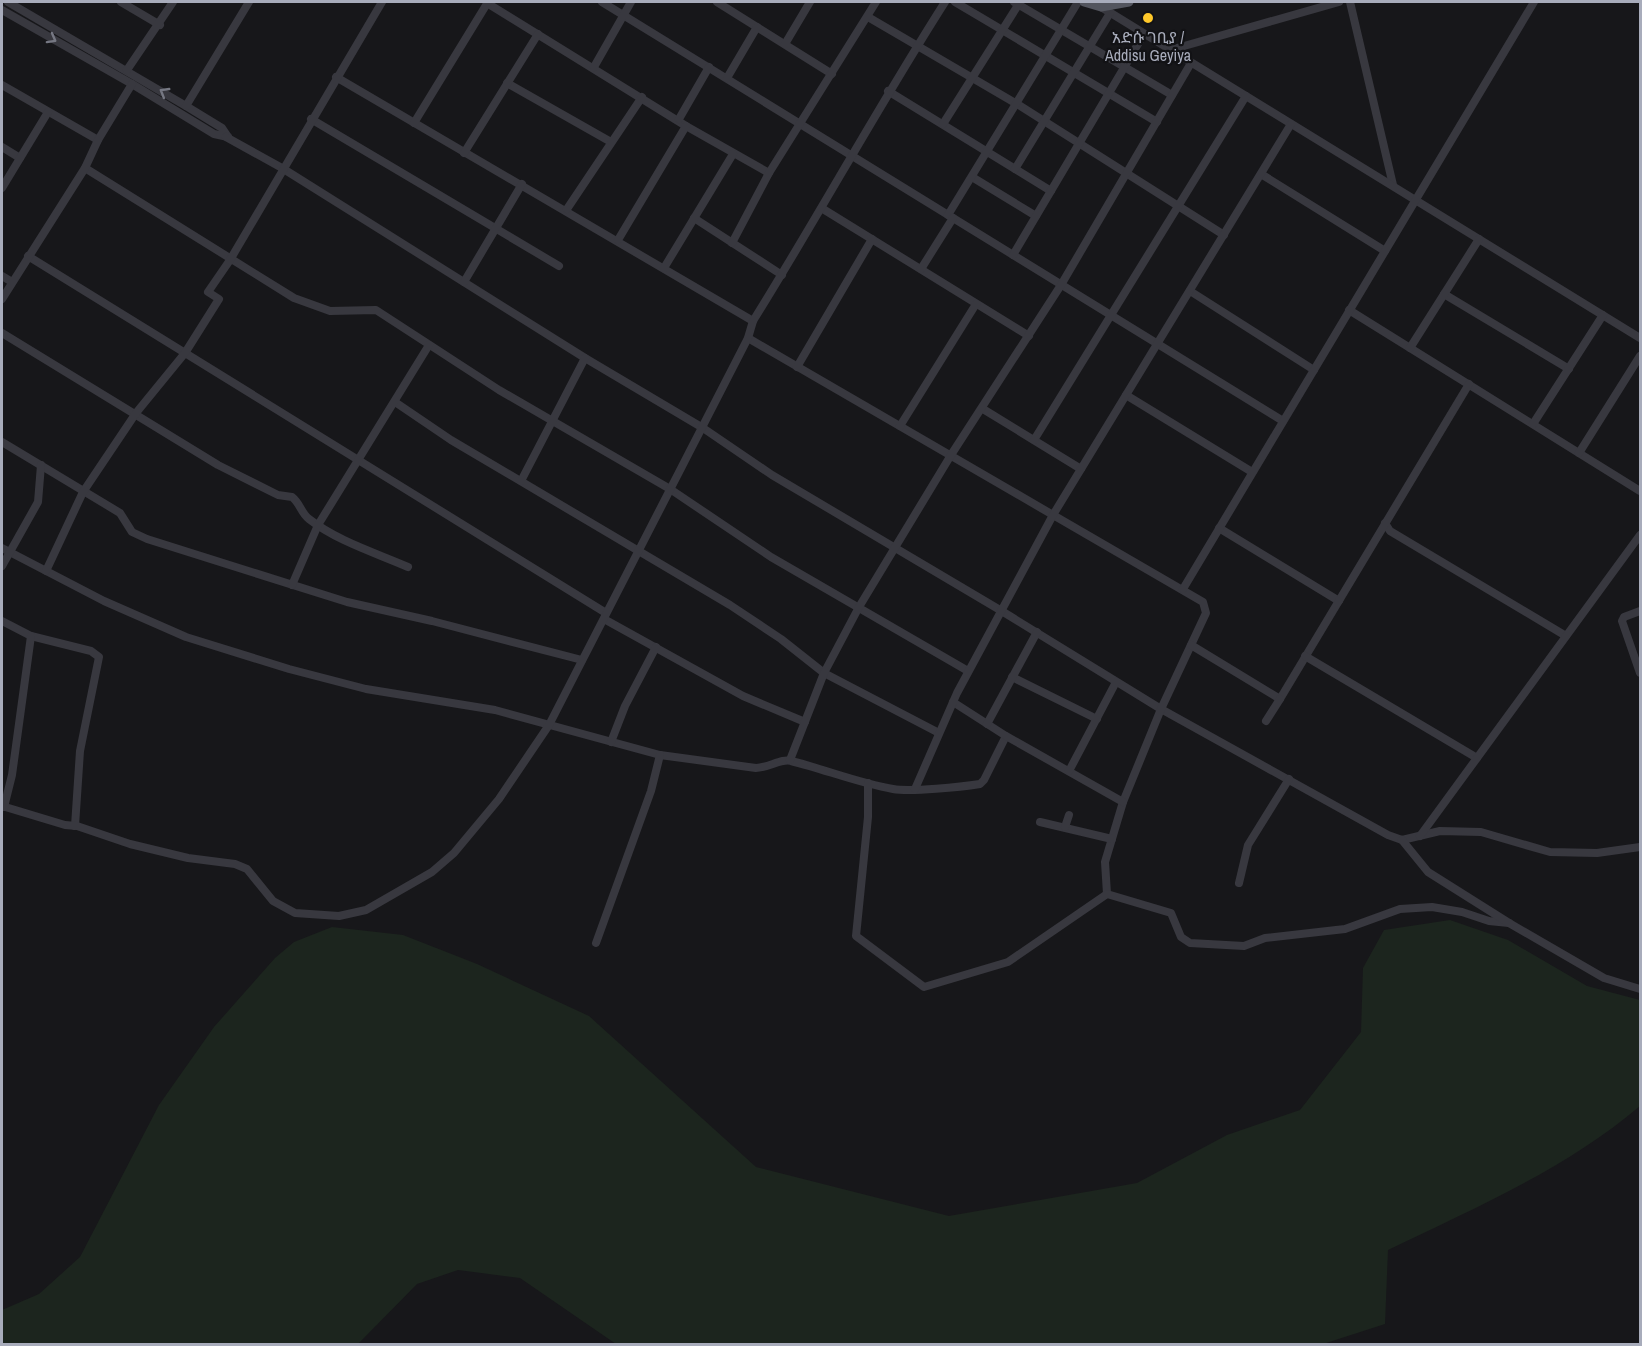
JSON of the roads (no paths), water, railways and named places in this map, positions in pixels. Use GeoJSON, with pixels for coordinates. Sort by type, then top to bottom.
{"type":"FeatureCollection","features":[{"type":"Feature","properties":{"kind":"main road"},"geometry":{"type":"LineString","coordinates":[[1084,2],[1101,7],[1129,2]]}},
{"type":"Feature","properties":{"kind":"street"},"geometry":{"type":"LineString","coordinates":[[8,2],[24,5],[186,105],[222,128],[228,137],[226,137]]}},
{"type":"Feature","properties":{"kind":"street"},"geometry":{"type":"LineString","coordinates":[[121,2],[160,25]]}},
{"type":"Feature","properties":{"kind":"street"},"geometry":{"type":"LineString","coordinates":[[128,70],[160,25],[173,2]]}},
{"type":"Feature","properties":{"kind":"street"},"geometry":{"type":"LineString","coordinates":[[186,105],[249,2]]}},
{"type":"Feature","properties":{"kind":"street"},"geometry":{"type":"LineString","coordinates":[[46,572],[83,492],[136,413],[185,353],[219,299],[208,292],[230,260],[282,168],[382,2]]}},
{"type":"Feature","properties":{"kind":"street"},"geometry":{"type":"LineString","coordinates":[[414,123],[488,2],[679,119],[686,126],[769,173]]}},
{"type":"Feature","properties":{"kind":"street"},"geometry":{"type":"LineString","coordinates":[[602,2],[1282,421]]}},
{"type":"Feature","properties":{"kind":"street"},"geometry":{"type":"LineString","coordinates":[[594,67],[631,2]]}},
{"type":"Feature","properties":{"kind":"street"},"geometry":{"type":"LineString","coordinates":[[717,2],[832,74]]}},
{"type":"Feature","properties":{"kind":"street"},"geometry":{"type":"LineString","coordinates":[[785,44],[810,2]]}},
{"type":"Feature","properties":{"kind":"street"},"geometry":{"type":"LineString","coordinates":[[732,243],[769,173],[876,2]]}},
{"type":"Feature","properties":{"kind":"street"},"geometry":{"type":"LineString","coordinates":[[31,636],[12,775],[3,806],[130,844],[188,858],[235,864],[247,869],[273,901],[295,913],[339,916],[354,914],[366,910],[432,872],[454,854],[499,799],[549,725],[703,428],[748,338],[753,321],[823,209],[851,154],[888,91],[945,2]]}},
{"type":"Feature","properties":{"kind":"street"},"geometry":{"type":"LineString","coordinates":[[955,2],[1157,122]]}},
{"type":"Feature","properties":{"kind":"street"},"geometry":{"type":"LineString","coordinates":[[943,124],[1003,29],[1017,2],[1172,95]]}},
{"type":"Feature","properties":{"kind":"street"},"geometry":{"type":"LineString","coordinates":[[921,269],[972,177],[1078,2]]}},
{"type":"Feature","properties":{"kind":"street"},"geometry":{"type":"LineString","coordinates":[[1170,50],[1340,2]]}},
{"type":"Feature","properties":{"kind":"street"},"geometry":{"type":"LineString","coordinates":[[1350,2],[1393,185]]}},
{"type":"Feature","properties":{"kind":"street"},"geometry":{"type":"LineString","coordinates":[[1183,589],[1349,310],[1418,201],[1534,2]]}},
{"type":"Feature","properties":{"kind":"street"},"geometry":{"type":"LineString","coordinates":[[1101,7],[1641,338]]}},
{"type":"Feature","properties":{"kind":"street"},"geometry":{"type":"LineString","coordinates":[[2,10],[214,134],[226,137],[282,168],[585,358],[703,428],[772,476],[1037,632],[1161,709],[1388,835],[1402,840],[1428,872],[1509,923],[1604,978],[1641,989]]}},
{"type":"Feature","properties":{"kind":"street"},"geometry":{"type":"LineString","coordinates":[[1015,169],[1110,14]]}},
{"type":"Feature","properties":{"kind":"street"},"geometry":{"type":"LineString","coordinates":[[868,16],[1017,104],[1224,235]]}},
{"type":"Feature","properties":{"kind":"street"},"geometry":{"type":"LineString","coordinates":[[727,78],[757,27]]}},
{"type":"Feature","properties":{"kind":"street"},"geometry":{"type":"LineString","coordinates":[[464,153],[538,34]]}},
{"type":"Feature","properties":{"kind":"street"},"geometry":{"type":"LineString","coordinates":[[1013,255],[1144,34]]}},
{"type":"Feature","properties":{"kind":"street"},"geometry":{"type":"LineString","coordinates":[[790,760],[825,673],[859,607],[951,455],[983,409],[1061,285],[1191,63]]}},
{"type":"Feature","properties":{"kind":"street"},"geometry":{"type":"LineString","coordinates":[[679,119],[709,67]]}},
{"type":"Feature","properties":{"kind":"street"},"geometry":{"type":"LineString","coordinates":[[336,77],[464,153],[567,209],[753,321]]}},
{"type":"Feature","properties":{"kind":"street"},"geometry":{"type":"LineString","coordinates":[[507,83],[611,142]]}},
{"type":"Feature","properties":{"kind":"street"},"geometry":{"type":"LineString","coordinates":[[2,299],[85,168],[98,141],[132,84]]}},
{"type":"Feature","properties":{"kind":"street"},"geometry":{"type":"LineString","coordinates":[[2,85],[98,141]]}},
{"type":"Feature","properties":{"kind":"street"},"geometry":{"type":"LineString","coordinates":[[888,91],[1051,191]]}},
{"type":"Feature","properties":{"kind":"street"},"geometry":{"type":"LineString","coordinates":[[1034,440],[1176,205],[1246,96]]}},
{"type":"Feature","properties":{"kind":"street"},"geometry":{"type":"LineString","coordinates":[[567,209],[642,97]]}},
{"type":"Feature","properties":{"kind":"street"},"geometry":{"type":"LineString","coordinates":[[2,188],[48,112]]}},
{"type":"Feature","properties":{"kind":"street"},"geometry":{"type":"LineString","coordinates":[[311,119],[559,266]]}},
{"type":"Feature","properties":{"kind":"street"},"geometry":{"type":"LineString","coordinates":[[915,789],[968,671],[1053,514],[1291,124]]}},
{"type":"Feature","properties":{"kind":"street"},"geometry":{"type":"LineString","coordinates":[[618,240],[686,126]]}},
{"type":"Feature","properties":{"kind":"street"},"geometry":{"type":"LineString","coordinates":[[2,147],[20,158]]}},
{"type":"Feature","properties":{"kind":"street"},"geometry":{"type":"LineString","coordinates":[[664,268],[733,154]]}},
{"type":"Feature","properties":{"kind":"street"},"geometry":{"type":"LineString","coordinates":[[85,168],[294,298],[316,307],[339,312],[362,308],[376,310],[552,422],[670,489],[771,557],[968,671]]}},
{"type":"Feature","properties":{"kind":"street"},"geometry":{"type":"LineString","coordinates":[[1261,174],[1385,251]]}},
{"type":"Feature","properties":{"kind":"street"},"geometry":{"type":"LineString","coordinates":[[972,177],[1036,216]]}},
{"type":"Feature","properties":{"kind":"street"},"geometry":{"type":"LineString","coordinates":[[464,282],[522,184]]}},
{"type":"Feature","properties":{"kind":"street"},"geometry":{"type":"LineString","coordinates":[[823,209],[1029,336]]}},
{"type":"Feature","properties":{"kind":"street"},"geometry":{"type":"LineString","coordinates":[[694,218],[782,275]]}},
{"type":"Feature","properties":{"kind":"street"},"geometry":{"type":"LineString","coordinates":[[797,366],[872,239]]}},
{"type":"Feature","properties":{"kind":"street"},"geometry":{"type":"LineString","coordinates":[[1410,348],[1479,239]]}},
{"type":"Feature","properties":{"kind":"street"},"geometry":{"type":"LineString","coordinates":[[28,256],[360,461],[605,616],[752,700],[805,722]]}},
{"type":"Feature","properties":{"kind":"street"},"geometry":{"type":"LineString","coordinates":[[2,276],[12,282]]}},
{"type":"Feature","properties":{"kind":"street"},"geometry":{"type":"LineString","coordinates":[[1190,291],[1314,370]]}},
{"type":"Feature","properties":{"kind":"street"},"geometry":{"type":"LineString","coordinates":[[1444,294],[1569,369]]}},
{"type":"Feature","properties":{"kind":"street"},"geometry":{"type":"LineString","coordinates":[[900,426],[976,304]]}},
{"type":"Feature","properties":{"kind":"street"},"geometry":{"type":"LineString","coordinates":[[1349,310],[1641,491]]}},
{"type":"Feature","properties":{"kind":"street"},"geometry":{"type":"LineString","coordinates":[[1533,424],[1603,315]]}},
{"type":"Feature","properties":{"kind":"street"},"geometry":{"type":"LineString","coordinates":[[2,333],[248,481],[278,495],[292,497],[304,515],[318,525],[408,567]]}},
{"type":"Feature","properties":{"kind":"street"},"geometry":{"type":"LineString","coordinates":[[748,338],[1203,602],[1206,613],[1161,709],[1124,802],[1105,862],[1107,894]]}},
{"type":"Feature","properties":{"kind":"street"},"geometry":{"type":"LineString","coordinates":[[292,585],[318,525],[360,461],[429,345]]}},
{"type":"Feature","properties":{"kind":"street"},"geometry":{"type":"LineString","coordinates":[[1579,453],[1641,356]]}},
{"type":"Feature","properties":{"kind":"street"},"geometry":{"type":"LineString","coordinates":[[521,481],[585,358]]}},
{"type":"Feature","properties":{"kind":"street"},"geometry":{"type":"LineString","coordinates":[[1266,721],[1469,384]]}},
{"type":"Feature","properties":{"kind":"street"},"geometry":{"type":"LineString","coordinates":[[1126,395],[1252,472]]}},
{"type":"Feature","properties":{"kind":"street"},"geometry":{"type":"LineString","coordinates":[[395,402],[451,440],[739,611],[825,673],[939,733]]}},
{"type":"Feature","properties":{"kind":"street"},"geometry":{"type":"LineString","coordinates":[[983,409],[1081,469]]}},
{"type":"Feature","properties":{"kind":"street"},"geometry":{"type":"LineString","coordinates":[[2,442],[120,513],[132,532],[138,535],[347,602],[432,621],[582,660]]}},
{"type":"Feature","properties":{"kind":"street"},"geometry":{"type":"LineString","coordinates":[[2,566],[38,502],[41,465]]}},
{"type":"Feature","properties":{"kind":"street"},"geometry":{"type":"LineString","coordinates":[[1385,523],[1390,531],[1566,636]]}},
{"type":"Feature","properties":{"kind":"street"},"geometry":{"type":"LineString","coordinates":[[1219,528],[1339,601]]}},
{"type":"Feature","properties":{"kind":"street"},"geometry":{"type":"LineString","coordinates":[[1420,836],[1641,535]]}},
{"type":"Feature","properties":{"kind":"street"},"geometry":{"type":"LineString","coordinates":[[2,548],[104,602],[186,638],[366,689],[495,710],[660,755],[756,768],[771,767],[782,761],[790,760],[891,789],[915,789],[980,784],[1006,736]]}},
{"type":"Feature","properties":{"kind":"street"},"geometry":{"type":"LineString","coordinates":[[1641,611],[1624,617],[1622,621],[1641,673]]}},
{"type":"Feature","properties":{"kind":"street"},"geometry":{"type":"LineString","coordinates":[[2,621],[31,636],[91,651],[99,659],[81,751],[75,826]]}},
{"type":"Feature","properties":{"kind":"street"},"geometry":{"type":"LineString","coordinates":[[987,724],[1037,632]]}},
{"type":"Feature","properties":{"kind":"street"},"geometry":{"type":"LineString","coordinates":[[1191,645],[1280,699]]}},
{"type":"Feature","properties":{"kind":"street"},"geometry":{"type":"LineString","coordinates":[[611,742],[625,706],[656,646]]}},
{"type":"Feature","properties":{"kind":"street"},"geometry":{"type":"LineString","coordinates":[[1305,656],[1477,758]]}},
{"type":"Feature","properties":{"kind":"street"},"geometry":{"type":"LineString","coordinates":[[1012,677],[1097,719]]}},
{"type":"Feature","properties":{"kind":"street"},"geometry":{"type":"LineString","coordinates":[[1069,771],[1116,682]]}},
{"type":"Feature","properties":{"kind":"street"},"geometry":{"type":"LineString","coordinates":[[953,702],[1006,736],[1124,802]]}},
{"type":"Feature","properties":{"kind":"street"},"geometry":{"type":"LineString","coordinates":[[596,943],[651,791],[660,755]]}},
{"type":"Feature","properties":{"kind":"street"},"geometry":{"type":"LineString","coordinates":[[1239,883],[1244,853],[1289,779]]}},
{"type":"Feature","properties":{"kind":"street"},"geometry":{"type":"LineString","coordinates":[[868,783],[856,936],[915,983],[931,987],[962,974],[999,967],[1107,894]]}},
{"type":"Feature","properties":{"kind":"street"},"geometry":{"type":"LineString","coordinates":[[1065,828],[1068,815]]}},
{"type":"Feature","properties":{"kind":"street"},"geometry":{"type":"LineString","coordinates":[[1040,822],[1112,839]]}},
{"type":"Feature","properties":{"kind":"street"},"geometry":{"type":"LineString","coordinates":[[1402,840],[1440,831],[1480,832],[1550,852],[1597,853],[1641,847]]}},
{"type":"Feature","properties":{"kind":"street"},"geometry":{"type":"LineString","coordinates":[[1107,894],[1171,913],[1181,937],[1197,944],[1244,946],[1265,938],[1345,929],[1400,909],[1432,907],[1462,912],[1489,921],[1509,923]]}},
{"type":"Feature","properties":{"kind":"place","name":"አድሱ ገቢያ / Addisu Geyiya"},"geometry":{"type":"Point","coordinates":[1148,18]}}]}
